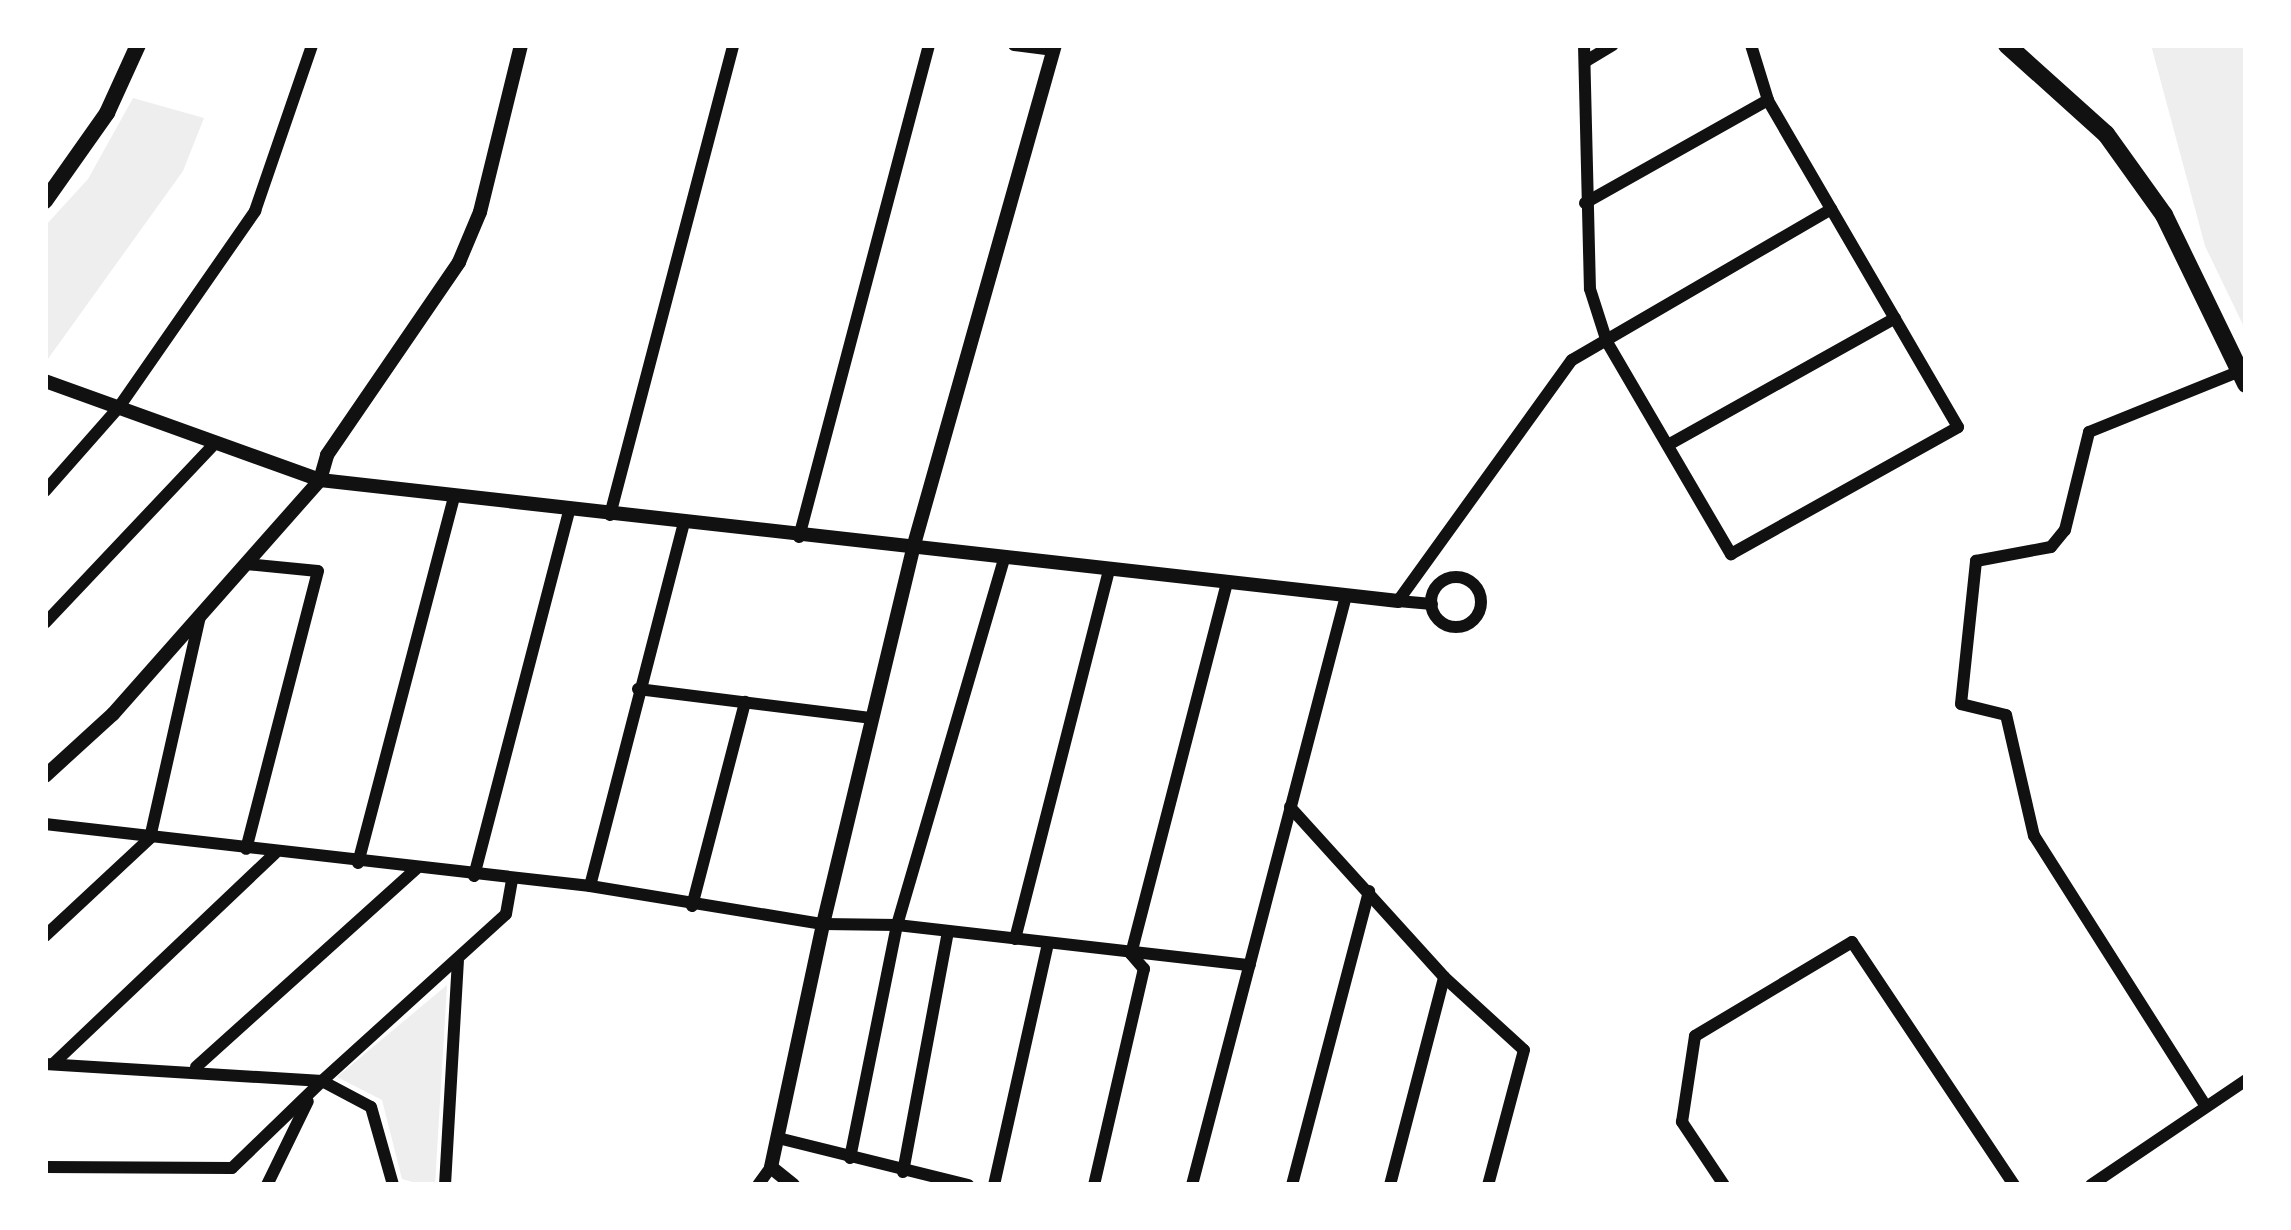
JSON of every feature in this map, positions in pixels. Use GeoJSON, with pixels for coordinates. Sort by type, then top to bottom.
{"type":"FeatureCollection","features":[{"type":"Feature","properties":{"kind":"main road"},"geometry":{"type":"LineString","coordinates":[[45,201],[107,113],[138,45]]}},
{"type":"Feature","properties":{"kind":"main road"},"geometry":{"type":"LineString","coordinates":[[2007,45],[2056,84],[2118,151],[2164,215],[2243,377]]}},
{"type":"Feature","properties":{"kind":"street"},"geometry":{"type":"LineString","coordinates":[[45,490],[119,407],[254,211],[312,45]]}},
{"type":"Feature","properties":{"kind":"street"},"geometry":{"type":"LineString","coordinates":[[45,776],[200,616],[320,480],[327,455],[459,262],[479,212],[521,45]]}},
{"type":"Feature","properties":{"kind":"street"},"geometry":{"type":"LineString","coordinates":[[610,515],[733,45]]}},
{"type":"Feature","properties":{"kind":"street"},"geometry":{"type":"LineString","coordinates":[[799,537],[929,45]]}},
{"type":"Feature","properties":{"kind":"street"},"geometry":{"type":"LineString","coordinates":[[758,1185],[782,1139],[823,924],[913,548],[1054,48],[1014,45]]}},
{"type":"Feature","properties":{"kind":"street"},"geometry":{"type":"LineString","coordinates":[[1584,45],[1590,289],[1607,342],[1731,554],[1958,427],[1768,100],[1751,45]]}},
{"type":"Feature","properties":{"kind":"street"},"geometry":{"type":"LineString","coordinates":[[1586,61],[1612,45]]}},
{"type":"Feature","properties":{"kind":"street"},"geometry":{"type":"LineString","coordinates":[[1586,203],[1768,100]]}},
{"type":"Feature","properties":{"kind":"street"},"geometry":{"type":"LineString","coordinates":[[1398,601],[1572,360],[1831,209]]}},
{"type":"Feature","properties":{"kind":"street"},"geometry":{"type":"LineString","coordinates":[[1668,445],[1895,318]]}},
{"type":"Feature","properties":{"kind":"street"},"geometry":{"type":"LineString","coordinates":[[2204,1105],[2034,836],[2006,715],[1960,704],[1976,561],[2051,548],[2066,530],[2089,432],[2243,377]]}},
{"type":"Feature","properties":{"kind":"street"},"geometry":{"type":"LineString","coordinates":[[45,381],[320,480],[1432,604]]}},
{"type":"Feature","properties":{"kind":"street"},"geometry":{"type":"LineString","coordinates":[[45,623],[216,442]]}},
{"type":"Feature","properties":{"kind":"street"},"geometry":{"type":"LineString","coordinates":[[358,863],[454,496]]}},
{"type":"Feature","properties":{"kind":"street"},"geometry":{"type":"LineString","coordinates":[[474,876],[568,510]]}},
{"type":"Feature","properties":{"kind":"street"},"geometry":{"type":"LineString","coordinates":[[590,886],[684,523]]}},
{"type":"Feature","properties":{"kind":"street"},"geometry":{"type":"LineString","coordinates":[[850,1158],[897,925],[1004,558]]}},
{"type":"Feature","properties":{"kind":"street"},"geometry":{"type":"LineString","coordinates":[[246,564],[318,571],[247,849]]}},
{"type":"Feature","properties":{"kind":"street"},"geometry":{"type":"LineString","coordinates":[[1015,939],[1108,571]]}},
{"type":"Feature","properties":{"kind":"street"},"geometry":{"type":"LineString","coordinates":[[1448,578],[1465,578],[1480,596],[1479,612],[1460,626],[1438,619],[1432,604],[1448,578]]}},
{"type":"Feature","properties":{"kind":"street"},"geometry":{"type":"LineString","coordinates":[[1131,955],[1227,582]]}},
{"type":"Feature","properties":{"kind":"street"},"geometry":{"type":"LineString","coordinates":[[1192,1185],[1346,596]]}},
{"type":"Feature","properties":{"kind":"street"},"geometry":{"type":"LineString","coordinates":[[45,936],[150,838],[200,616]]}},
{"type":"Feature","properties":{"kind":"street"},"geometry":{"type":"LineString","coordinates":[[638,689],[872,718]]}},
{"type":"Feature","properties":{"kind":"street"},"geometry":{"type":"LineString","coordinates":[[692,906],[746,702]]}},
{"type":"Feature","properties":{"kind":"street"},"geometry":{"type":"LineString","coordinates":[[1290,807],[1444,977],[1524,1050],[1489,1185]]}},
{"type":"Feature","properties":{"kind":"street"},"geometry":{"type":"LineString","coordinates":[[45,824],[590,886],[823,924],[897,925],[1250,965]]}},
{"type":"Feature","properties":{"kind":"street"},"geometry":{"type":"LineString","coordinates":[[49,1064],[275,853]]}},
{"type":"Feature","properties":{"kind":"street"},"geometry":{"type":"LineString","coordinates":[[196,1067],[416,869]]}},
{"type":"Feature","properties":{"kind":"street"},"geometry":{"type":"LineString","coordinates":[[45,1167],[232,1168],[506,914],[512,880]]}},
{"type":"Feature","properties":{"kind":"street"},"geometry":{"type":"LineString","coordinates":[[1292,1185],[1369,891]]}},
{"type":"Feature","properties":{"kind":"street"},"geometry":{"type":"LineString","coordinates":[[903,1172],[948,931]]}},
{"type":"Feature","properties":{"kind":"street"},"geometry":{"type":"LineString","coordinates":[[1724,1185],[1682,1122],[1695,1036],[1852,942],[2014,1185]]}},
{"type":"Feature","properties":{"kind":"street"},"geometry":{"type":"LineString","coordinates":[[994,1185],[1048,944]]}},
{"type":"Feature","properties":{"kind":"street"},"geometry":{"type":"LineString","coordinates":[[1094,1185],[1144,969],[1131,955]]}},
{"type":"Feature","properties":{"kind":"street"},"geometry":{"type":"LineString","coordinates":[[446,1185],[458,961]]}},
{"type":"Feature","properties":{"kind":"street"},"geometry":{"type":"LineString","coordinates":[[1390,1185],[1444,977]]}},
{"type":"Feature","properties":{"kind":"street"},"geometry":{"type":"LineString","coordinates":[[49,1064],[196,1067],[322,1081],[371,1107],[393,1185]]}},
{"type":"Feature","properties":{"kind":"street"},"geometry":{"type":"LineString","coordinates":[[273,1132],[296,1078]]}},
{"type":"Feature","properties":{"kind":"street"},"geometry":{"type":"LineString","coordinates":[[2091,1185],[2246,1080]]}},
{"type":"Feature","properties":{"kind":"street"},"geometry":{"type":"LineString","coordinates":[[268,1185],[322,1081]]}},
{"type":"Feature","properties":{"kind":"street"},"geometry":{"type":"LineString","coordinates":[[782,1139],[968,1185]]}},
{"type":"Feature","properties":{"kind":"street"},"geometry":{"type":"LineString","coordinates":[[771,1167],[793,1185]]}},
{"type":"Feature","properties":{"kind":"shaded area"},"geometry":{"type":"Polygon","coordinates":[[[2151,45],[2246,45],[2246,331],[2205,246],[2151,45]]]}},
{"type":"Feature","properties":{"kind":"shaded area"},"geometry":{"type":"Polygon","coordinates":[[[133,98],[204,118],[183,171],[45,363],[45,226],[88,179],[133,98]]]}},
{"type":"Feature","properties":{"kind":"shaded area"},"geometry":{"type":"Polygon","coordinates":[[[447,985],[435,1185],[423,1185],[402,1179],[382,1100],[337,1077],[447,985]]]}}]}
